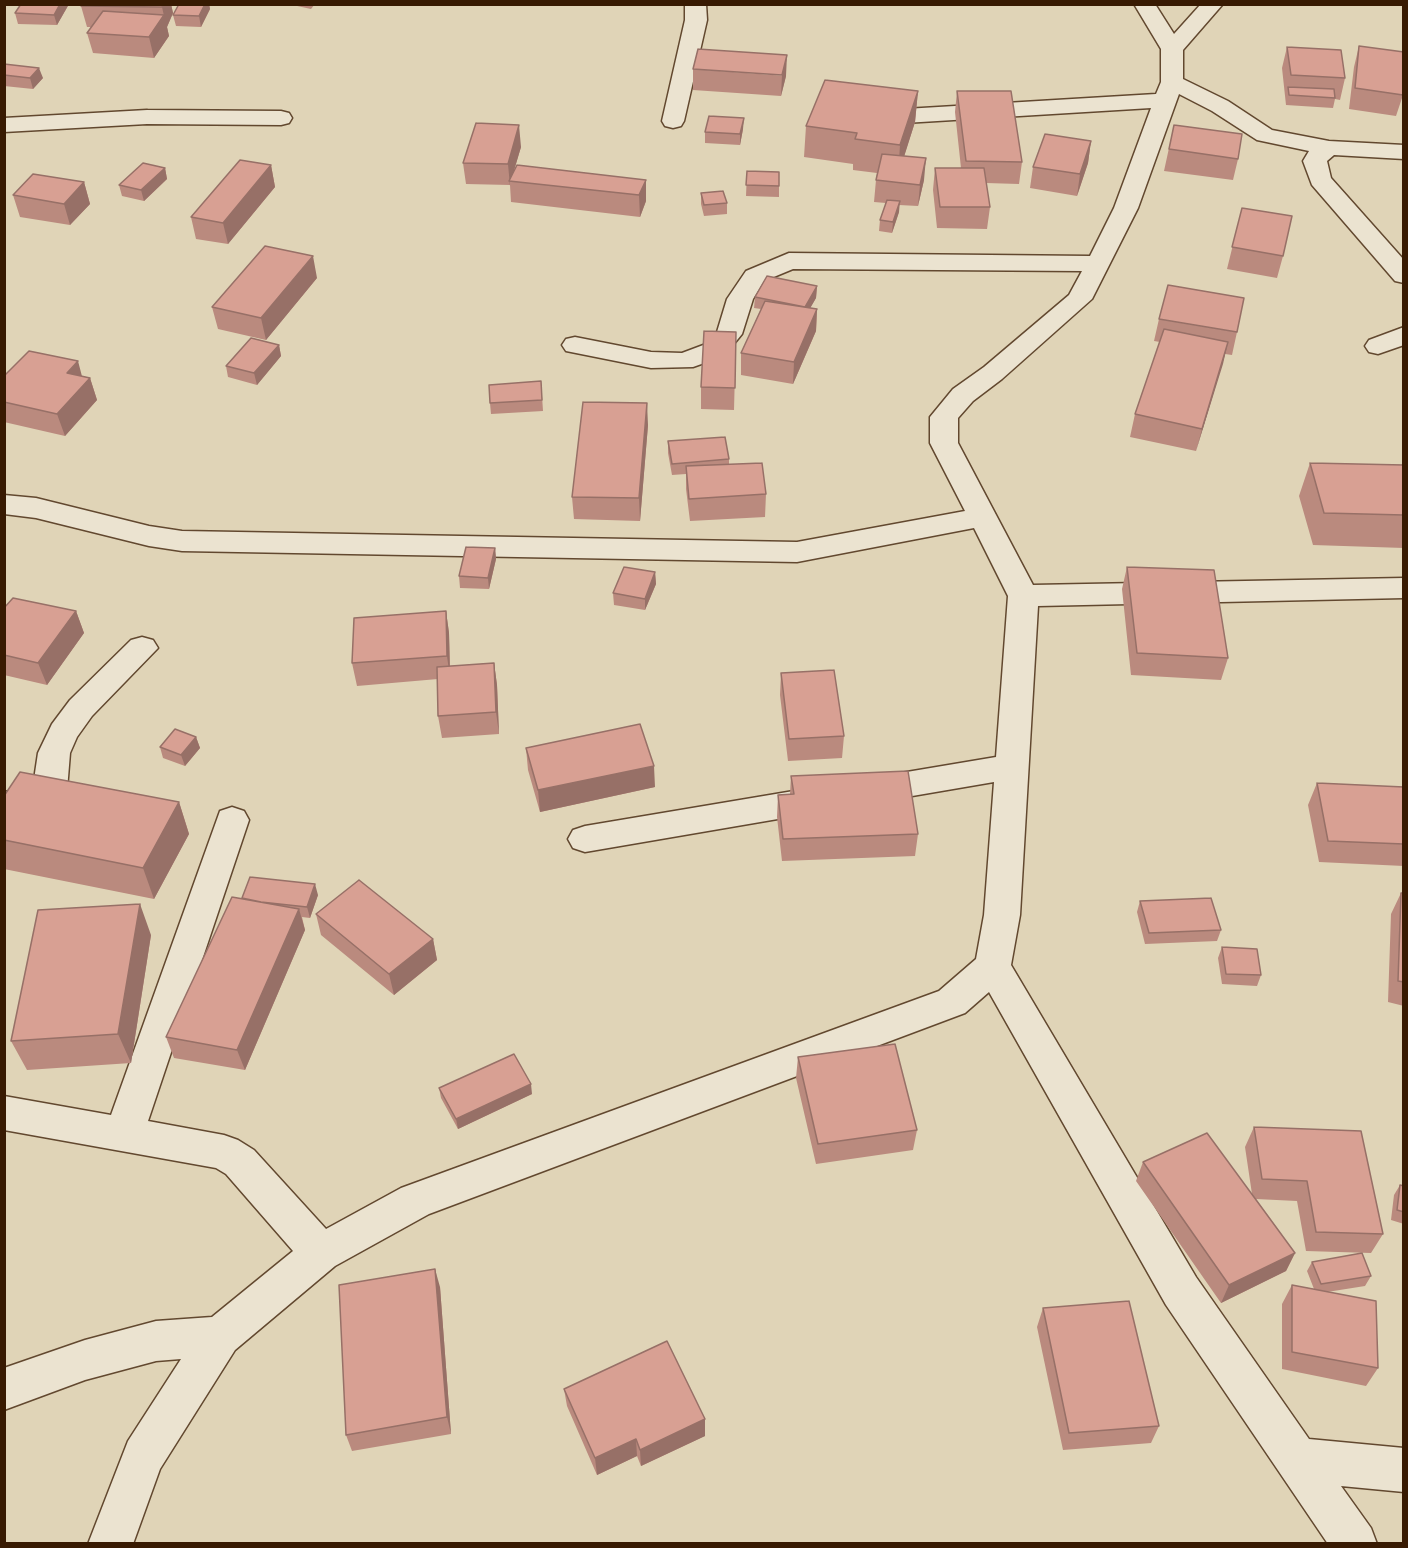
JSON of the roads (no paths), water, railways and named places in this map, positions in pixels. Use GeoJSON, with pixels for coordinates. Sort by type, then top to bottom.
{"type":"FeatureCollection","features":[{"type":"Feature","properties":{"kind":"street"},"geometry":{"type":"LineString","coordinates":[[673,121],[696,20],[695,4]]}},
{"type":"Feature","properties":{"kind":"street"},"geometry":{"type":"LineString","coordinates":[[110,1544],[143,1456],[220,1336],[321,1253],[415,1201],[952,1002],[993,966],[1002,915],[1023,596],[944,443],[944,417],[963,395],[993,373],[1079,300],[1099,264],[1126,208],[1169,91],[1172,49],[1144,4]]}},
{"type":"Feature","properties":{"kind":"street"},"geometry":{"type":"LineString","coordinates":[[1172,49],[1213,4]]}},
{"type":"Feature","properties":{"kind":"street"},"geometry":{"type":"LineString","coordinates":[[888,117],[1169,91],[1220,106],[1265,135],[1329,148],[1404,152]]}},
{"type":"Feature","properties":{"kind":"street"},"geometry":{"type":"LineString","coordinates":[[4,125],[147,117],[280,118]]}},
{"type":"Feature","properties":{"kind":"street"},"geometry":{"type":"LineString","coordinates":[[1329,148],[1317,156],[1316,173],[1404,276]]}},
{"type":"Feature","properties":{"kind":"street"},"geometry":{"type":"LineString","coordinates":[[575,345],[651,360],[684,361],[715,350],[729,334],[740,298],[755,276],[789,261],[1099,264]]}},
{"type":"Feature","properties":{"kind":"street"},"geometry":{"type":"LineString","coordinates":[[1378,346],[1404,335]]}},
{"type":"Feature","properties":{"kind":"street"},"geometry":{"type":"LineString","coordinates":[[4,504],[36,508],[149,536],[182,541],[797,552],[983,517]]}},
{"type":"Feature","properties":{"kind":"street"},"geometry":{"type":"LineString","coordinates":[[1023,596],[1404,588]]}},
{"type":"Feature","properties":{"kind":"street"},"geometry":{"type":"LineString","coordinates":[[4,804],[25,810],[37,808],[45,801],[50,790],[54,753],[63,732],[81,708],[142,648]]}},
{"type":"Feature","properties":{"kind":"street"},"geometry":{"type":"LineString","coordinates":[[585,839],[1012,767]]}},
{"type":"Feature","properties":{"kind":"street"},"geometry":{"type":"LineString","coordinates":[[124,1134],[232,820]]}},
{"type":"Feature","properties":{"kind":"street"},"geometry":{"type":"LineString","coordinates":[[993,966],[1181,1291],[1355,1544]]}},
{"type":"Feature","properties":{"kind":"street"},"geometry":{"type":"LineString","coordinates":[[4,1113],[224,1152],[240,1162],[321,1253]]}},
{"type":"Feature","properties":{"kind":"street"},"geometry":{"type":"LineString","coordinates":[[4,1389],[85,1360],[156,1341],[220,1336]]}},
{"type":"Feature","properties":{"kind":"street"},"geometry":{"type":"LineString","coordinates":[[1298,1460],[1404,1470]]}}]}
